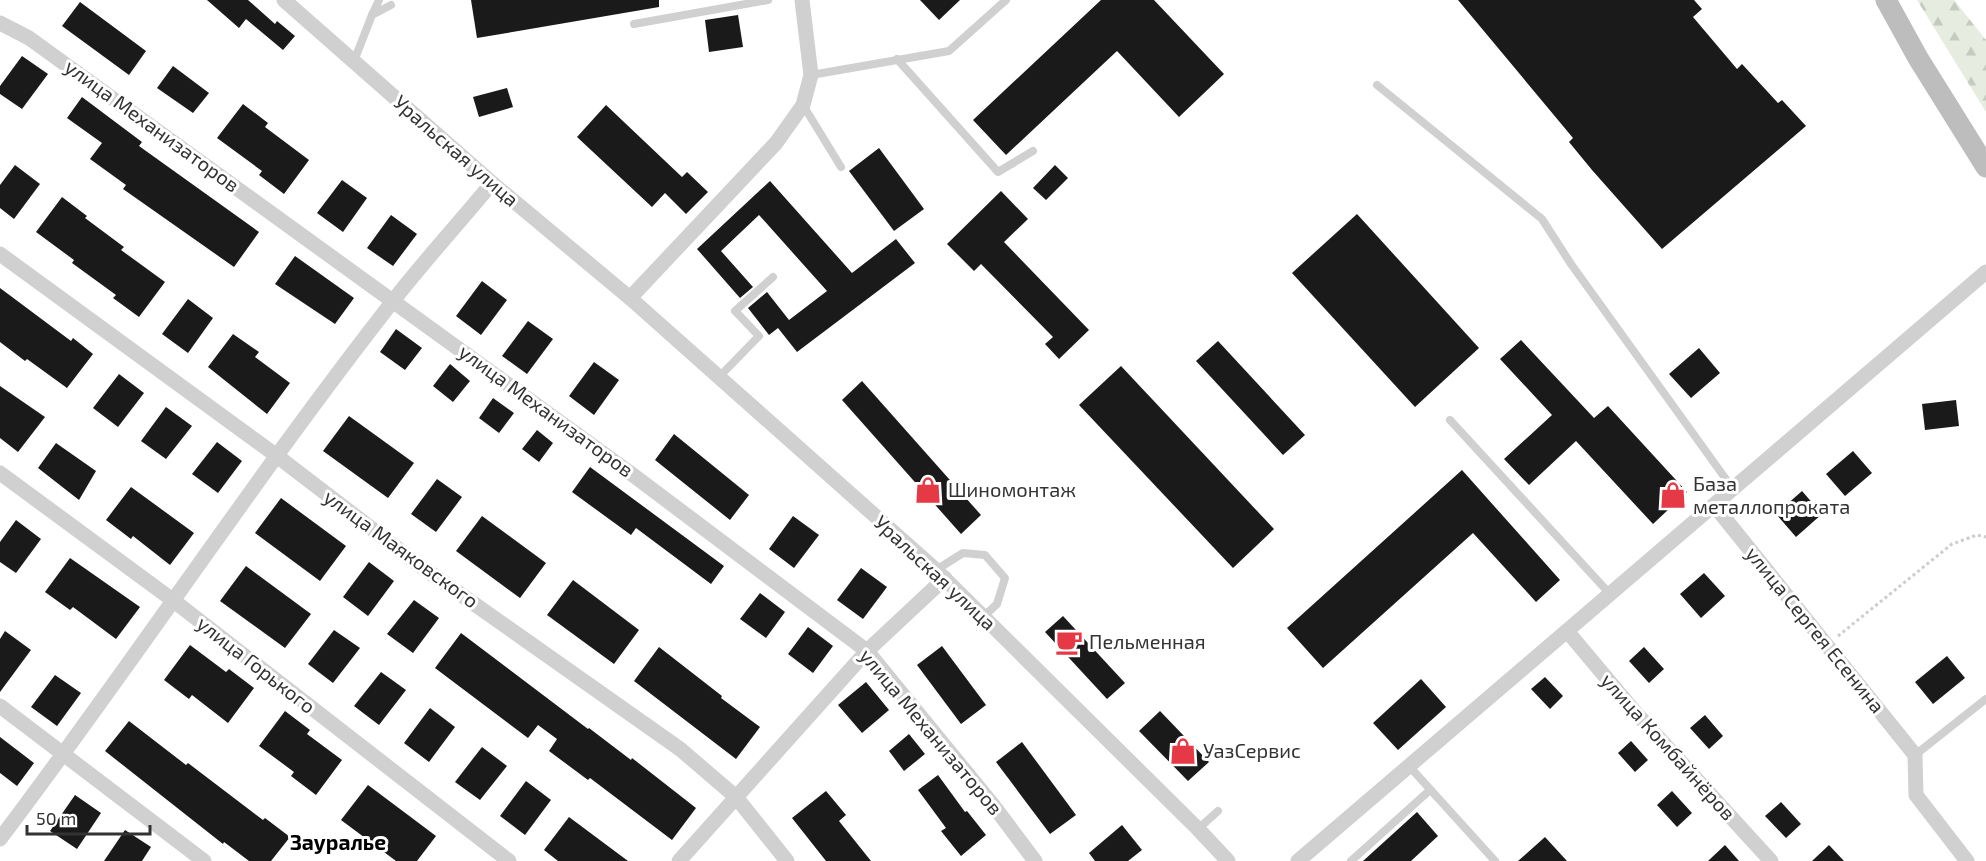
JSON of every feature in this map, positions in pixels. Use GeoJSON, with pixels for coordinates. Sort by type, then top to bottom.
{"type":"FeatureCollection","features":[{"type":"Feature","properties":{"kind":"main road"},"geometry":{"type":"LineString","coordinates":[[1886,0],[1918,58],[1986,167]]}},
{"type":"Feature","properties":{"kind":"street","name":"Уральская улица"},"geometry":{"type":"LineString","coordinates":[[284,0],[492,183],[630,298],[940,574],[1228,861]]}},
{"type":"Feature","properties":{"kind":"street"},"geometry":{"type":"LineString","coordinates":[[630,298],[776,143],[803,105],[811,75],[802,0]]}},
{"type":"Feature","properties":{"kind":"street","name":"улица Механизаторов"},"geometry":{"type":"LineString","coordinates":[[0,23],[30,38],[633,475],[867,651],[993,805],[1035,861]]}},
{"type":"Feature","properties":{"kind":"street"},"geometry":{"type":"LineString","coordinates":[[0,839],[64,754],[276,456],[393,301],[492,183]]}},
{"type":"Feature","properties":{"kind":"street","name":"улица Маяковского"},"geometry":{"type":"LineString","coordinates":[[0,254],[276,456],[419,565],[680,749],[736,797],[787,861]]}},
{"type":"Feature","properties":{"kind":"street"},"geometry":{"type":"LineString","coordinates":[[1298,861],[1986,272]]}},
{"type":"Feature","properties":{"kind":"street","name":"улица Горького"},"geometry":{"type":"LineString","coordinates":[[0,473],[174,601],[509,861]]}},
{"type":"Feature","properties":{"kind":"street","name":"улица Сергея Есенина"},"geometry":{"type":"LineString","coordinates":[[1714,505],[1915,755]]}},
{"type":"Feature","properties":{"kind":"street"},"geometry":{"type":"LineString","coordinates":[[679,861],[867,651],[940,574]]}},
{"type":"Feature","properties":{"kind":"street","name":"улица Комбайнёров"},"geometry":{"type":"LineString","coordinates":[[1567,631],[1635,712],[1772,861]]}},
{"type":"Feature","properties":{"kind":"street"},"geometry":{"type":"LineString","coordinates":[[0,706],[204,861]]}},
{"type":"Feature","properties":{"kind":"street"},"geometry":{"type":"LineString","coordinates":[[1915,755],[1916,795],[1967,861]]}},
{"type":"Feature","properties":{"kind":"lane"},"geometry":{"type":"LineString","coordinates":[[353,62],[379,0]]}},
{"type":"Feature","properties":{"kind":"lane"},"geometry":{"type":"LineString","coordinates":[[634,24],[768,0]]}},
{"type":"Feature","properties":{"kind":"lane"},"geometry":{"type":"LineString","coordinates":[[811,75],[949,51],[1006,0]]}},
{"type":"Feature","properties":{"kind":"lane"},"geometry":{"type":"LineString","coordinates":[[372,15],[391,5]]}},
{"type":"Feature","properties":{"kind":"lane"},"geometry":{"type":"LineString","coordinates":[[897,59],[998,172],[1033,151]]}},
{"type":"Feature","properties":{"kind":"lane"},"geometry":{"type":"LineString","coordinates":[[1377,85],[1542,219],[1571,264],[1733,489]]}},
{"type":"Feature","properties":{"kind":"lane"},"geometry":{"type":"LineString","coordinates":[[803,105],[842,166]]}},
{"type":"Feature","properties":{"kind":"lane"},"geometry":{"type":"LineString","coordinates":[[719,377],[759,336],[735,311],[773,277]]}},
{"type":"Feature","properties":{"kind":"lane"},"geometry":{"type":"LineString","coordinates":[[1450,420],[1610,594]]}},
{"type":"Feature","properties":{"kind":"lane"},"geometry":{"type":"LineString","coordinates":[[940,574],[963,553],[985,555],[1005,578],[997,604],[983,617]]}},
{"type":"Feature","properties":{"kind":"lane"},"geometry":{"type":"LineString","coordinates":[[1915,755],[1986,699]]}},
{"type":"Feature","properties":{"kind":"lane"},"geometry":{"type":"LineString","coordinates":[[1409,766],[1495,861]]}},
{"type":"Feature","properties":{"kind":"lane"},"geometry":{"type":"LineString","coordinates":[[1351,861],[1430,790]]}},
{"type":"Feature","properties":{"kind":"lane"},"geometry":{"type":"LineString","coordinates":[[1198,829],[1218,811]]}},
{"type":"Feature","properties":{"kind":"path"},"geometry":{"type":"LineString","coordinates":[[1827,645],[1952,544],[1977,535],[1986,537]]}},
{"type":"Feature","properties":{"kind":"green space"},"geometry":{"type":"Polygon","coordinates":[[[1917,0],[1954,0],[1986,40],[1986,112],[1917,0]]]}},
{"type":"Feature","properties":{"kind":"building"},"geometry":{"type":"Polygon","coordinates":[[[207,0],[248,0],[275,24],[277,21],[295,36],[283,50],[246,19],[239,28],[207,0]]]}},
{"type":"Feature","properties":{"kind":"building"},"geometry":{"type":"Polygon","coordinates":[[[471,0],[659,0],[659,7],[477,38],[471,0]]]}},
{"type":"Feature","properties":{"kind":"building"},"geometry":{"type":"Polygon","coordinates":[[[920,0],[960,0],[939,20],[920,0]]]}},
{"type":"Feature","properties":{"kind":"building"},"geometry":{"type":"Polygon","coordinates":[[[1101,0],[1154,0],[1224,74],[1179,117],[1117,51],[1006,155],[973,120],[1101,0]]]}},
{"type":"Feature","properties":{"kind":"building"},"geometry":{"type":"Polygon","coordinates":[[[1458,0],[1694,0],[1702,9],[1693,17],[1737,69],[1742,64],[1778,103],[1782,100],[1806,126],[1662,249],[1569,142],[1573,138],[1458,0]]]}},
{"type":"Feature","properties":{"kind":"building"},"geometry":{"type":"Polygon","coordinates":[[[80,2],[146,51],[129,75],[62,26],[80,2]]]}},
{"type":"Feature","properties":{"kind":"building"},"geometry":{"type":"Polygon","coordinates":[[[738,15],[743,47],[709,52],[705,20],[738,15]]]}},
{"type":"Feature","properties":{"kind":"building"},"geometry":{"type":"Polygon","coordinates":[[[22,56],[48,74],[22,109],[0,94],[0,86],[22,56]]]}},
{"type":"Feature","properties":{"kind":"building"},"geometry":{"type":"Polygon","coordinates":[[[173,66],[209,93],[193,113],[157,88],[173,66]]]}},
{"type":"Feature","properties":{"kind":"building"},"geometry":{"type":"Polygon","coordinates":[[[507,88],[513,107],[479,117],[473,97],[507,88]]]}},
{"type":"Feature","properties":{"kind":"building"},"geometry":{"type":"Polygon","coordinates":[[[82,97],[142,142],[139,146],[259,232],[234,267],[123,189],[126,185],[90,159],[102,143],[67,118],[82,97]]]}},
{"type":"Feature","properties":{"kind":"building"},"geometry":{"type":"Polygon","coordinates":[[[243,104],[268,123],[265,127],[309,160],[284,194],[259,175],[262,171],[217,138],[243,104]]]}},
{"type":"Feature","properties":{"kind":"building"},"geometry":{"type":"Polygon","coordinates":[[[606,105],[682,177],[687,172],[708,192],[686,214],[665,193],[652,207],[577,137],[606,105]]]}},
{"type":"Feature","properties":{"kind":"building"},"geometry":{"type":"Polygon","coordinates":[[[879,148],[924,209],[894,231],[849,171],[879,148]]]}},
{"type":"Feature","properties":{"kind":"building"},"geometry":{"type":"Polygon","coordinates":[[[15,165],[40,184],[14,219],[0,208],[0,185],[15,165]]]}},
{"type":"Feature","properties":{"kind":"building"},"geometry":{"type":"Polygon","coordinates":[[[1055,165],[1068,178],[1046,200],[1033,188],[1055,165]]]}},
{"type":"Feature","properties":{"kind":"building"},"geometry":{"type":"Polygon","coordinates":[[[342,180],[367,198],[343,232],[317,213],[342,180]]]}},
{"type":"Feature","properties":{"kind":"building"},"geometry":{"type":"Polygon","coordinates":[[[770,181],[852,273],[896,239],[915,263],[797,352],[778,328],[769,335],[748,308],[767,292],[789,320],[827,291],[759,215],[721,251],[753,287],[740,298],[697,249],[770,181]]]}},
{"type":"Feature","properties":{"kind":"building"},"geometry":{"type":"Polygon","coordinates":[[[1001,191],[1028,219],[1004,242],[1089,330],[1059,359],[1045,344],[1053,337],[981,264],[974,271],[947,244],[1001,191]]]}},
{"type":"Feature","properties":{"kind":"building"},"geometry":{"type":"Polygon","coordinates":[[[62,197],[87,216],[85,218],[124,247],[121,250],[165,282],[139,317],[113,298],[116,295],[72,263],[74,260],[36,232],[62,197]]]}},
{"type":"Feature","properties":{"kind":"building"},"geometry":{"type":"Polygon","coordinates":[[[1357,214],[1479,348],[1415,407],[1292,273],[1357,214]]]}},
{"type":"Feature","properties":{"kind":"building"},"geometry":{"type":"Polygon","coordinates":[[[391,215],[417,234],[393,266],[367,248],[391,215]]]}},
{"type":"Feature","properties":{"kind":"building"},"geometry":{"type":"Polygon","coordinates":[[[295,256],[354,298],[335,324],[275,284],[295,256]]]}},
{"type":"Feature","properties":{"kind":"building"},"geometry":{"type":"Polygon","coordinates":[[[482,281],[507,300],[481,335],[456,316],[482,281]]]}},
{"type":"Feature","properties":{"kind":"building"},"geometry":{"type":"Polygon","coordinates":[[[0,288],[71,341],[73,338],[93,354],[67,388],[0,342],[0,288]]]}},
{"type":"Feature","properties":{"kind":"building"},"geometry":{"type":"Polygon","coordinates":[[[188,299],[213,318],[188,353],[162,334],[188,299]]]}},
{"type":"Feature","properties":{"kind":"building"},"geometry":{"type":"Polygon","coordinates":[[[528,321],[553,339],[527,374],[502,356],[528,321]]]}},
{"type":"Feature","properties":{"kind":"building"},"geometry":{"type":"Polygon","coordinates":[[[396,329],[422,348],[405,370],[380,352],[396,329]]]}},
{"type":"Feature","properties":{"kind":"building"},"geometry":{"type":"Polygon","coordinates":[[[233,334],[259,352],[255,357],[290,383],[267,414],[208,367],[233,334]]]}},
{"type":"Feature","properties":{"kind":"building"},"geometry":{"type":"Polygon","coordinates":[[[1521,340],[1594,418],[1608,406],[1687,492],[1653,524],[1576,441],[1529,485],[1504,459],[1552,415],[1500,359],[1521,340]]]}},
{"type":"Feature","properties":{"kind":"building"},"geometry":{"type":"Polygon","coordinates":[[[1218,341],[1305,435],[1283,455],[1196,361],[1218,341]]]}},
{"type":"Feature","properties":{"kind":"building"},"geometry":{"type":"Polygon","coordinates":[[[1699,348],[1720,373],[1691,398],[1669,374],[1699,348]]]}},
{"type":"Feature","properties":{"kind":"building"},"geometry":{"type":"Polygon","coordinates":[[[594,362],[619,380],[594,415],[569,396],[594,362]]]}},
{"type":"Feature","properties":{"kind":"building"},"geometry":{"type":"Polygon","coordinates":[[[450,364],[470,381],[453,402],[433,386],[450,364]]]}},
{"type":"Feature","properties":{"kind":"building"},"geometry":{"type":"Polygon","coordinates":[[[1121,366],[1274,529],[1233,568],[1079,405],[1121,366]]]}},
{"type":"Feature","properties":{"kind":"building"},"geometry":{"type":"Polygon","coordinates":[[[119,374],[144,393],[118,427],[93,408],[119,374]]]}},
{"type":"Feature","properties":{"kind":"building"},"geometry":{"type":"Polygon","coordinates":[[[862,381],[981,515],[961,534],[842,400],[862,381]]]}},
{"type":"Feature","properties":{"kind":"building"},"geometry":{"type":"Polygon","coordinates":[[[0,386],[45,417],[18,452],[0,438],[0,386]]]}},
{"type":"Feature","properties":{"kind":"building"},"geometry":{"type":"Polygon","coordinates":[[[493,398],[514,413],[499,433],[479,418],[493,398]]]}},
{"type":"Feature","properties":{"kind":"building"},"geometry":{"type":"Polygon","coordinates":[[[1956,400],[1959,426],[1925,430],[1922,404],[1956,400]]]}},
{"type":"Feature","properties":{"kind":"building"},"geometry":{"type":"Polygon","coordinates":[[[166,407],[192,426],[166,459],[141,441],[166,407]]]}},
{"type":"Feature","properties":{"kind":"building"},"geometry":{"type":"Polygon","coordinates":[[[349,416],[414,463],[388,498],[323,451],[349,416]]]}},
{"type":"Feature","properties":{"kind":"building"},"geometry":{"type":"Polygon","coordinates":[[[537,430],[553,443],[539,462],[522,449],[537,430]]]}},
{"type":"Feature","properties":{"kind":"building"},"geometry":{"type":"Polygon","coordinates":[[[674,434],[749,495],[730,520],[655,460],[674,434]]]}},
{"type":"Feature","properties":{"kind":"building"},"geometry":{"type":"Polygon","coordinates":[[[217,442],[242,461],[218,493],[192,474],[217,442]]]}},
{"type":"Feature","properties":{"kind":"building"},"geometry":{"type":"Polygon","coordinates":[[[56,443],[96,471],[79,500],[38,468],[56,443]]]}},
{"type":"Feature","properties":{"kind":"building"},"geometry":{"type":"Polygon","coordinates":[[[1853,451],[1872,473],[1845,496],[1826,474],[1853,451]]]}},
{"type":"Feature","properties":{"kind":"building"},"geometry":{"type":"Polygon","coordinates":[[[590,467],[724,566],[711,584],[636,528],[631,535],[572,492],[590,467]]]}},
{"type":"Feature","properties":{"kind":"building"},"geometry":{"type":"Polygon","coordinates":[[[1462,470],[1560,580],[1536,602],[1473,533],[1323,668],[1287,628],[1462,470]]]}},
{"type":"Feature","properties":{"kind":"building"},"geometry":{"type":"Polygon","coordinates":[[[437,479],[462,497],[436,532],[411,514],[437,479]]]}},
{"type":"Feature","properties":{"kind":"building"},"geometry":{"type":"Polygon","coordinates":[[[131,487],[194,533],[170,565],[133,536],[131,539],[106,520],[131,487]]]}},
{"type":"Feature","properties":{"kind":"building"},"geometry":{"type":"Polygon","coordinates":[[[1802,491],[1822,514],[1796,537],[1776,514],[1802,491]]]}},
{"type":"Feature","properties":{"kind":"building"},"geometry":{"type":"Polygon","coordinates":[[[281,498],[346,546],[320,581],[255,533],[281,498]]]}},
{"type":"Feature","properties":{"kind":"building"},"geometry":{"type":"Polygon","coordinates":[[[482,516],[546,563],[520,598],[456,551],[482,516]]]}},
{"type":"Feature","properties":{"kind":"building"},"geometry":{"type":"Polygon","coordinates":[[[793,516],[819,535],[794,568],[769,549],[793,516]]]}},
{"type":"Feature","properties":{"kind":"building"},"geometry":{"type":"Polygon","coordinates":[[[16,520],[41,539],[16,573],[0,562],[0,542],[16,520]]]}},
{"type":"Feature","properties":{"kind":"building"},"geometry":{"type":"Polygon","coordinates":[[[70,558],[140,607],[116,639],[73,607],[70,610],[45,592],[70,558]]]}},
{"type":"Feature","properties":{"kind":"building"},"geometry":{"type":"Polygon","coordinates":[[[369,562],[394,581],[368,616],[343,597],[369,562]]]}},
{"type":"Feature","properties":{"kind":"building"},"geometry":{"type":"Polygon","coordinates":[[[246,566],[311,614],[285,648],[220,601],[246,566]]]}},
{"type":"Feature","properties":{"kind":"building"},"geometry":{"type":"Polygon","coordinates":[[[861,568],[887,587],[863,619],[837,600],[861,568]]]}},
{"type":"Feature","properties":{"kind":"building"},"geometry":{"type":"Polygon","coordinates":[[[1704,573],[1725,596],[1701,618],[1680,594],[1704,573]]]}},
{"type":"Feature","properties":{"kind":"building"},"geometry":{"type":"Polygon","coordinates":[[[573,580],[639,630],[614,664],[547,615],[573,580]]]}},
{"type":"Feature","properties":{"kind":"building"},"geometry":{"type":"Polygon","coordinates":[[[760,593],[785,612],[766,638],[740,619],[760,593]]]}},
{"type":"Feature","properties":{"kind":"building"},"geometry":{"type":"Polygon","coordinates":[[[414,600],[439,618],[413,653],[387,634],[414,600]]]}},
{"type":"Feature","properties":{"kind":"building"},"geometry":{"type":"Polygon","coordinates":[[[1063,616],[1125,683],[1107,699],[1045,632],[1063,616]]]}},
{"type":"Feature","properties":{"kind":"building"},"geometry":{"type":"Polygon","coordinates":[[[808,627],[833,646],[813,673],[788,654],[808,627]]]}},
{"type":"Feature","properties":{"kind":"building"},"geometry":{"type":"Polygon","coordinates":[[[334,630],[360,648],[333,683],[308,664],[334,630]]]}},
{"type":"Feature","properties":{"kind":"building"},"geometry":{"type":"Polygon","coordinates":[[[5,631],[31,650],[0,692],[0,639],[5,631]]]}},
{"type":"Feature","properties":{"kind":"building"},"geometry":{"type":"Polygon","coordinates":[[[461,633],[588,729],[631,760],[632,758],[696,808],[672,840],[590,778],[588,780],[549,751],[557,739],[538,725],[528,738],[435,668],[461,633]]]}},
{"type":"Feature","properties":{"kind":"building"},"geometry":{"type":"Polygon","coordinates":[[[190,645],[226,672],[229,669],[254,688],[228,723],[192,695],[189,699],[164,680],[190,645]]]}},
{"type":"Feature","properties":{"kind":"building"},"geometry":{"type":"Polygon","coordinates":[[[942,646],[986,705],[961,724],[917,665],[942,646]]]}},
{"type":"Feature","properties":{"kind":"building"},"geometry":{"type":"Polygon","coordinates":[[[659,647],[760,727],[736,759],[634,681],[659,647]]]}},
{"type":"Feature","properties":{"kind":"building"},"geometry":{"type":"Polygon","coordinates":[[[1644,647],[1664,669],[1649,683],[1629,661],[1644,647]]]}},
{"type":"Feature","properties":{"kind":"building"},"geometry":{"type":"Polygon","coordinates":[[[1947,656],[1965,678],[1933,704],[1915,682],[1947,656]]]}},
{"type":"Feature","properties":{"kind":"building"},"geometry":{"type":"Polygon","coordinates":[[[381,672],[406,690],[379,725],[354,706],[381,672]]]}},
{"type":"Feature","properties":{"kind":"building"},"geometry":{"type":"Polygon","coordinates":[[[55,675],[81,693],[57,726],[31,707],[55,675]]]}},
{"type":"Feature","properties":{"kind":"building"},"geometry":{"type":"Polygon","coordinates":[[[1545,677],[1563,696],[1550,709],[1531,689],[1545,677]]]}},
{"type":"Feature","properties":{"kind":"building"},"geometry":{"type":"Polygon","coordinates":[[[1421,679],[1446,707],[1398,750],[1373,723],[1421,679]]]}},
{"type":"Feature","properties":{"kind":"building"},"geometry":{"type":"Polygon","coordinates":[[[866,682],[889,710],[862,733],[838,705],[866,682]]]}},
{"type":"Feature","properties":{"kind":"building"},"geometry":{"type":"Polygon","coordinates":[[[430,708],[455,727],[429,762],[404,743],[430,708]]]}},
{"type":"Feature","properties":{"kind":"building"},"geometry":{"type":"Polygon","coordinates":[[[285,711],[310,730],[307,734],[342,760],[316,795],[291,776],[294,772],[259,746],[285,711]]]}},
{"type":"Feature","properties":{"kind":"building"},"geometry":{"type":"Polygon","coordinates":[[[1160,711],[1209,762],[1188,781],[1139,731],[1160,711]]]}},
{"type":"Feature","properties":{"kind":"building"},"geometry":{"type":"Polygon","coordinates":[[[1705,715],[1723,736],[1709,749],[1690,728],[1705,715]]]}},
{"type":"Feature","properties":{"kind":"building"},"geometry":{"type":"Polygon","coordinates":[[[129,721],[186,765],[188,763],[263,820],[265,818],[290,837],[271,861],[249,861],[224,842],[223,844],[105,751],[129,721]]]}},
{"type":"Feature","properties":{"kind":"building"},"geometry":{"type":"Polygon","coordinates":[[[909,734],[925,754],[904,771],[889,751],[909,734]]]}},
{"type":"Feature","properties":{"kind":"building"},"geometry":{"type":"Polygon","coordinates":[[[0,737],[34,763],[17,786],[0,773],[0,737]]]}},
{"type":"Feature","properties":{"kind":"building"},"geometry":{"type":"Polygon","coordinates":[[[1631,741],[1648,760],[1635,772],[1618,753],[1631,741]]]}},
{"type":"Feature","properties":{"kind":"building"},"geometry":{"type":"Polygon","coordinates":[[[1022,742],[1076,815],[1050,834],[996,762],[1022,742]]]}},
{"type":"Feature","properties":{"kind":"building"},"geometry":{"type":"Polygon","coordinates":[[[482,747],[507,766],[480,800],[455,782],[482,747]]]}},
{"type":"Feature","properties":{"kind":"building"},"geometry":{"type":"Polygon","coordinates":[[[938,775],[965,812],[967,811],[986,835],[961,856],[941,831],[946,828],[918,790],[938,775]]]}},
{"type":"Feature","properties":{"kind":"building"},"geometry":{"type":"Polygon","coordinates":[[[526,781],[551,800],[525,835],[500,816],[526,781]]]}},
{"type":"Feature","properties":{"kind":"building"},"geometry":{"type":"Polygon","coordinates":[[[368,785],[436,836],[417,861],[396,861],[341,820],[368,785]]]}},
{"type":"Feature","properties":{"kind":"building"},"geometry":{"type":"Polygon","coordinates":[[[826,791],[846,815],[839,821],[871,861],[826,861],[792,818],[826,791]]]}},
{"type":"Feature","properties":{"kind":"building"},"geometry":{"type":"Polygon","coordinates":[[[1672,791],[1692,813],[1677,827],[1657,805],[1672,791]]]}},
{"type":"Feature","properties":{"kind":"building"},"geometry":{"type":"Polygon","coordinates":[[[75,795],[101,813],[77,849],[50,831],[75,795]]]}},
{"type":"Feature","properties":{"kind":"building"},"geometry":{"type":"Polygon","coordinates":[[[1781,802],[1801,824],[1786,838],[1765,816],[1781,802]]]}},
{"type":"Feature","properties":{"kind":"building"},"geometry":{"type":"Polygon","coordinates":[[[1417,812],[1438,836],[1411,861],[1363,861],[1417,812]]]}},
{"type":"Feature","properties":{"kind":"building"},"geometry":{"type":"Polygon","coordinates":[[[569,817],[628,861],[558,861],[544,850],[569,817]]]}},
{"type":"Feature","properties":{"kind":"building"},"geometry":{"type":"Polygon","coordinates":[[[1122,825],[1142,850],[1128,861],[1095,861],[1089,853],[1122,825]]]}},
{"type":"Feature","properties":{"kind":"building"},"geometry":{"type":"Polygon","coordinates":[[[125,830],[151,847],[142,861],[104,861],[125,830]]]}},
{"type":"Feature","properties":{"kind":"building"},"geometry":{"type":"Polygon","coordinates":[[[1545,837],[1567,861],[1518,861],[1545,837]]]}},
{"type":"Feature","properties":{"kind":"building"},"geometry":{"type":"Polygon","coordinates":[[[1725,845],[1739,861],[1708,861],[1725,845]]]}},
{"type":"Feature","properties":{"kind":"building"},"geometry":{"type":"Polygon","coordinates":[[[1829,845],[1844,861],[1812,861],[1829,845]]]}},
{"type":"Feature","properties":{"kind":"place","name":"Шиномонтаж"},"geometry":{"type":"Point","coordinates":[928,490]}},
{"type":"Feature","properties":{"kind":"place","name":"База металлопроката"},"geometry":{"type":"Point","coordinates":[1673,495]}},
{"type":"Feature","properties":{"kind":"place","name":"Пельменная"},"geometry":{"type":"Point","coordinates":[1069,642]}},
{"type":"Feature","properties":{"kind":"place","name":"УазСервис"},"geometry":{"type":"Point","coordinates":[1183,751]}},
{"type":"Feature","properties":{"kind":"district","name":"Зауралье"},"geometry":{"type":"Point","coordinates":[338,843]}}]}
